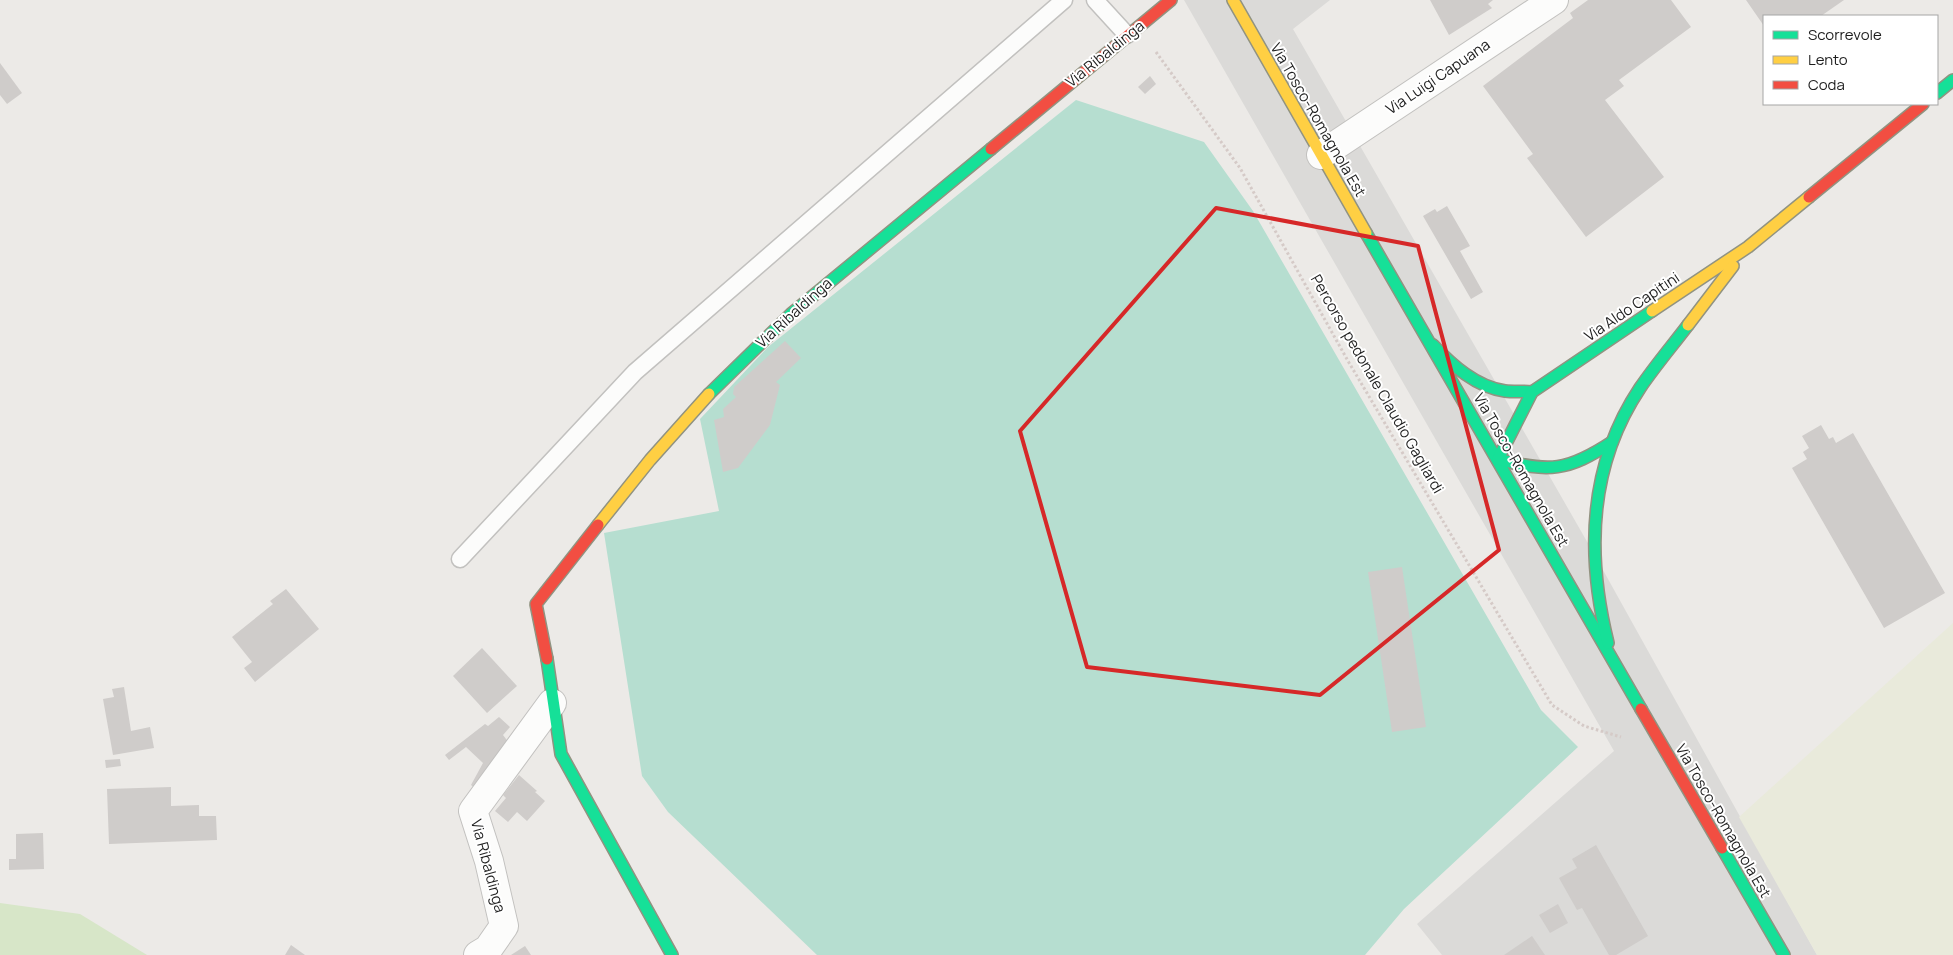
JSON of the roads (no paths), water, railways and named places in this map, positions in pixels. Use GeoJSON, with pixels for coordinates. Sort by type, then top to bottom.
{"type":"FeatureCollection","features":[{"type":"Feature","properties":{"kind":"main road","name":"Via Ribaldinga"},"geometry":{"type":"LineString","coordinates":[[672,955],[561,754],[544,642],[536,604],[650,460],[706,397],[791,314],[1171,0]]}},
{"type":"Feature","properties":{"kind":"main road","name":"Via Tosco-Romagnola Est"},"geometry":{"type":"LineString","coordinates":[[1233,0],[1424,335],[1784,955]]}},
{"type":"Feature","properties":{"kind":"main road"},"geometry":{"type":"LineString","coordinates":[[1938,92],[1953,80]]}},
{"type":"Feature","properties":{"kind":"main road","name":"Via Aldo Capitini"},"geometry":{"type":"LineString","coordinates":[[1498,460],[1532,392],[1748,247],[1922,105]]}},
{"type":"Feature","properties":{"kind":"main road","name":"Via Aldo Capitini"},"geometry":{"type":"LineString","coordinates":[[1612,659],[1599,612],[1593,552],[1594,523],[1601,484],[1612,442],[1640,388],[1748,247]]}},
{"type":"Feature","properties":{"kind":"main road"},"geometry":{"type":"LineString","coordinates":[[1424,335],[1446,359],[1486,385],[1504,391],[1532,392]]}},
{"type":"Feature","properties":{"kind":"main road"},"geometry":{"type":"LineString","coordinates":[[1498,460],[1527,468],[1555,467],[1579,462],[1612,442]]}},
{"type":"Feature","properties":{"kind":"street","name":"Via Luigi Capuana"},"geometry":{"type":"LineString","coordinates":[[1321,155],[1554,0]]}},
{"type":"Feature","properties":{"kind":"street","name":"Via Ribaldinga"},"geometry":{"type":"LineString","coordinates":[[478,955],[488,949],[504,926],[489,861],[473,812],[552,703]]}},
{"type":"Feature","properties":{"kind":"lane"},"geometry":{"type":"LineString","coordinates":[[460,559],[634,372],[1064,0]]}},
{"type":"Feature","properties":{"kind":"lane"},"geometry":{"type":"LineString","coordinates":[[1095,0],[1133,30]]}}]}
